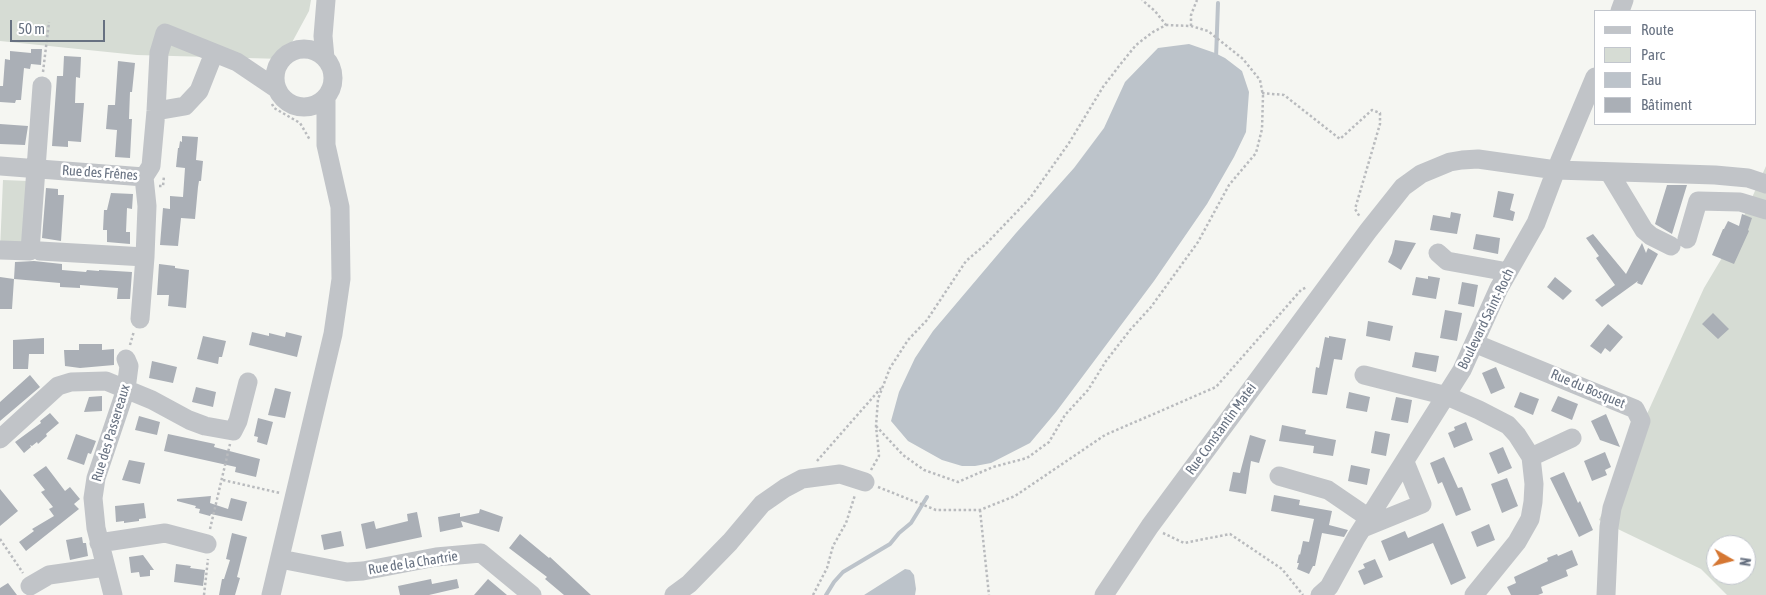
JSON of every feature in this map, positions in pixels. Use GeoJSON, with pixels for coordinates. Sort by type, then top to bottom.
{"type":"FeatureCollection","features":[{"type":"Feature","properties":{"kind":"street"},"geometry":{"type":"LineString","coordinates":[[274,96],[276,70],[310,33],[326,3]]}},
{"type":"Feature","properties":{"kind":"street"},"geometry":{"type":"LineString","coordinates":[[325,58],[326,3]]}},
{"type":"Feature","properties":{"kind":"street","name":"Rue des Frênes"},"geometry":{"type":"LineString","coordinates":[[0,166],[144,176],[151,166],[159,53],[165,34],[214,53]]}},
{"type":"Feature","properties":{"kind":"street"},"geometry":{"type":"LineString","coordinates":[[237,62],[260,62],[311,50],[325,58],[330,65],[333,82],[326,97],[319,143]]}},
{"type":"Feature","properties":{"kind":"street"},"geometry":{"type":"LineString","coordinates":[[156,111],[186,106],[198,91],[214,53],[237,62],[274,96],[282,97],[299,107],[313,122],[340,207],[341,278],[333,334],[271,595]]}},
{"type":"Feature","properties":{"kind":"street","name":"Boulevard Saint-Roch"},"geometry":{"type":"LineString","coordinates":[[1306,595],[1329,587],[1366,523],[1462,370],[1499,288],[1536,223],[1594,79]]}},
{"type":"Feature","properties":{"kind":"street"},"geometry":{"type":"LineString","coordinates":[[0,250],[30,251],[42,86]]}},
{"type":"Feature","properties":{"kind":"street"},"geometry":{"type":"LineString","coordinates":[[299,107],[314,105],[326,97]]}},
{"type":"Feature","properties":{"kind":"street","name":"Rue Constantin Matei"},"geometry":{"type":"LineString","coordinates":[[1104,595],[1150,526],[1368,231],[1403,187],[1421,174],[1450,162],[1478,159],[1556,170],[1715,175],[1748,178],[1766,184]]}},
{"type":"Feature","properties":{"kind":"street"},"geometry":{"type":"LineString","coordinates":[[1609,172],[1644,230],[1651,236],[1679,242],[1698,201],[1740,202],[1766,210]]}},
{"type":"Feature","properties":{"kind":"street"},"geometry":{"type":"LineString","coordinates":[[140,319],[147,206],[144,176]]}},
{"type":"Feature","properties":{"kind":"street"},"geometry":{"type":"LineString","coordinates":[[40,251],[145,257]]}},
{"type":"Feature","properties":{"kind":"street"},"geometry":{"type":"LineString","coordinates":[[1438,253],[1447,261],[1508,272]]}},
{"type":"Feature","properties":{"kind":"street","name":"Rue du Bosquet"},"geometry":{"type":"LineString","coordinates":[[1474,343],[1635,409],[1641,421],[1612,508],[1609,527],[1606,595]]}},
{"type":"Feature","properties":{"kind":"street","name":"Rue des Passereaux"},"geometry":{"type":"LineString","coordinates":[[113,595],[99,543],[93,498],[96,478],[126,389],[129,366],[126,359]]}},
{"type":"Feature","properties":{"kind":"street"},"geometry":{"type":"LineString","coordinates":[[1364,375],[1446,396],[1479,410],[1508,425],[1518,435],[1531,457],[1534,493],[1530,519],[1516,542],[1474,595]]}},
{"type":"Feature","properties":{"kind":"street"},"geometry":{"type":"LineString","coordinates":[[0,439],[58,386],[71,382],[106,380],[152,400],[189,420],[205,426],[233,431],[238,421],[248,382]]}},
{"type":"Feature","properties":{"kind":"street"},"geometry":{"type":"LineString","coordinates":[[1531,457],[1572,438]]}},
{"type":"Feature","properties":{"kind":"street"},"geometry":{"type":"LineString","coordinates":[[1279,476],[1328,490],[1366,523],[1422,504],[1405,462]]}},
{"type":"Feature","properties":{"kind":"street"},"geometry":{"type":"LineString","coordinates":[[674,595],[689,584],[730,542],[762,504],[802,479],[840,474],[865,482]]}},
{"type":"Feature","properties":{"kind":"street"},"geometry":{"type":"LineString","coordinates":[[99,543],[165,533],[207,544]]}},
{"type":"Feature","properties":{"kind":"street","name":"Rue de la Chartrie"},"geometry":{"type":"LineString","coordinates":[[280,559],[347,572],[481,553],[532,595]]}},
{"type":"Feature","properties":{"kind":"street"},"geometry":{"type":"LineString","coordinates":[[27,580],[105,566]]}},
{"type":"Feature","properties":{"kind":"path"},"geometry":{"type":"LineString","coordinates":[[1142,0],[1156,10],[1166,25]]}},
{"type":"Feature","properties":{"kind":"path"},"geometry":{"type":"LineString","coordinates":[[1191,26],[1191,15],[1197,0]]}},
{"type":"Feature","properties":{"kind":"path"},"geometry":{"type":"LineString","coordinates":[[42,86],[49,22]]}},
{"type":"Feature","properties":{"kind":"path"},"geometry":{"type":"LineString","coordinates":[[813,595],[827,568],[833,546],[846,523],[855,495],[865,482],[879,456],[876,426],[878,399],[890,368],[908,340],[927,320],[966,261],[986,244],[1030,198],[1069,143],[1103,87],[1136,46],[1153,32],[1166,25],[1191,26],[1208,31],[1243,59],[1260,80],[1262,93],[1262,129],[1256,153],[1229,185],[1198,242],[1151,307],[1106,361],[1088,390],[1065,415],[1049,442],[1027,458],[993,467],[958,482],[924,470],[903,455],[876,426]]}},
{"type":"Feature","properties":{"kind":"path"},"geometry":{"type":"LineString","coordinates":[[1262,93],[1284,95],[1340,139],[1372,110],[1380,113],[1380,124],[1355,209],[1368,231]]}},
{"type":"Feature","properties":{"kind":"path"},"geometry":{"type":"LineString","coordinates":[[274,96],[274,108],[300,123],[319,143]]}},
{"type":"Feature","properties":{"kind":"path"},"geometry":{"type":"LineString","coordinates":[[865,482],[936,510],[980,510],[1016,496],[1104,435],[1216,388],[1301,290],[1314,283]]}},
{"type":"Feature","properties":{"kind":"path"},"geometry":{"type":"LineString","coordinates":[[126,359],[132,335],[140,319]]}},
{"type":"Feature","properties":{"kind":"path"},"geometry":{"type":"LineString","coordinates":[[802,479],[883,384]]}},
{"type":"Feature","properties":{"kind":"path"},"geometry":{"type":"LineString","coordinates":[[204,595],[208,562],[207,544],[233,431]]}},
{"type":"Feature","properties":{"kind":"path"},"geometry":{"type":"LineString","coordinates":[[223,480],[294,496]]}},
{"type":"Feature","properties":{"kind":"path"},"geometry":{"type":"LineString","coordinates":[[980,510],[988,595]]}},
{"type":"Feature","properties":{"kind":"path"},"geometry":{"type":"LineString","coordinates":[[1150,526],[1184,543],[1230,534],[1282,569],[1306,595]]}},
{"type":"Feature","properties":{"kind":"path"},"geometry":{"type":"LineString","coordinates":[[0,539],[27,580]]}},
{"type":"Feature","properties":{"kind":"green space"},"geometry":{"type":"Polygon","coordinates":[[[0,0],[311,0],[309,11],[283,59],[137,55],[0,41],[0,0]]]}},
{"type":"Feature","properties":{"kind":"green space"},"geometry":{"type":"Polygon","coordinates":[[[1766,166],[1766,595],[1727,595],[1717,585],[1756,585],[1756,535],[1706,535],[1706,574],[1701,569],[1599,520],[1704,288],[1735,236],[1766,166]]]}},
{"type":"Feature","properties":{"kind":"green space"},"geometry":{"type":"Polygon","coordinates":[[[3,180],[28,181],[23,251],[0,250],[3,180]]]}},
{"type":"Feature","properties":{"kind":"water"},"geometry":{"type":"Polygon","coordinates":[[[1189,44],[1225,58],[1242,71],[1249,92],[1246,132],[1207,204],[1154,281],[1056,412],[1030,443],[991,463],[962,466],[942,460],[908,441],[891,421],[899,392],[915,358],[933,331],[1074,168],[1104,128],[1125,82],[1158,48],[1189,44]]]}},
{"type":"Feature","properties":{"kind":"water"},"geometry":{"type":"Polygon","coordinates":[[[905,569],[910,570],[914,575],[915,595],[864,595],[905,569]]]}},
{"type":"Feature","properties":{"kind":"building"},"geometry":{"type":"Polygon","coordinates":[[[31,49],[42,49],[41,65],[31,64],[30,69],[24,68],[21,100],[16,100],[15,103],[0,102],[0,86],[3,86],[5,59],[10,60],[10,51],[31,53],[31,49]]]}},
{"type":"Feature","properties":{"kind":"building"},"geometry":{"type":"Polygon","coordinates":[[[64,56],[81,57],[80,78],[76,77],[75,103],[84,103],[81,142],[68,141],[68,147],[52,146],[57,76],[63,76],[64,56]]]}},
{"type":"Feature","properties":{"kind":"building"},"geometry":{"type":"Polygon","coordinates":[[[118,61],[135,63],[132,92],[130,92],[129,119],[132,119],[130,158],[115,157],[117,130],[106,129],[108,105],[115,105],[118,61]]]}},
{"type":"Feature","properties":{"kind":"building"},"geometry":{"type":"Polygon","coordinates":[[[0,124],[28,126],[25,145],[0,144],[0,124]]]}},
{"type":"Feature","properties":{"kind":"building"},"geometry":{"type":"Polygon","coordinates":[[[182,136],[198,137],[196,160],[203,161],[195,219],[181,218],[178,246],[160,245],[163,208],[170,209],[170,196],[183,197],[185,168],[176,167],[178,148],[180,141],[182,142],[182,136]]]}},
{"type":"Feature","properties":{"kind":"building"},"geometry":{"type":"Polygon","coordinates":[[[1667,185],[1687,185],[1672,234],[1655,224],[1667,185]]]}},
{"type":"Feature","properties":{"kind":"building"},"geometry":{"type":"Polygon","coordinates":[[[46,188],[58,189],[58,195],[64,195],[61,241],[42,238],[46,188]]]}},
{"type":"Feature","properties":{"kind":"building"},"geometry":{"type":"Polygon","coordinates":[[[1498,191],[1514,194],[1510,210],[1515,212],[1513,221],[1493,217],[1498,191]]]}},
{"type":"Feature","properties":{"kind":"building"},"geometry":{"type":"Polygon","coordinates":[[[111,193],[133,194],[132,209],[127,208],[126,232],[130,232],[130,244],[107,242],[107,230],[103,230],[104,210],[107,210],[111,193]]]}},
{"type":"Feature","properties":{"kind":"building"},"geometry":{"type":"Polygon","coordinates":[[[1451,212],[1461,214],[1457,234],[1430,230],[1433,215],[1450,218],[1451,212]]]}},
{"type":"Feature","properties":{"kind":"building"},"geometry":{"type":"Polygon","coordinates":[[[1742,214],[1752,218],[1749,231],[1734,264],[1712,255],[1728,221],[1739,226],[1742,214]]]}},
{"type":"Feature","properties":{"kind":"building"},"geometry":{"type":"Polygon","coordinates":[[[1476,234],[1500,238],[1498,254],[1473,249],[1476,234]]]}},
{"type":"Feature","properties":{"kind":"building"},"geometry":{"type":"Polygon","coordinates":[[[1593,234],[1626,274],[1642,243],[1646,253],[1648,248],[1658,254],[1642,285],[1637,283],[1638,281],[1602,307],[1595,300],[1615,285],[1596,258],[1599,256],[1586,238],[1593,234]]]}},
{"type":"Feature","properties":{"kind":"building"},"geometry":{"type":"Polygon","coordinates":[[[1395,240],[1416,243],[1401,270],[1388,262],[1395,240]]]}},
{"type":"Feature","properties":{"kind":"building"},"geometry":{"type":"Polygon","coordinates":[[[34,261],[62,264],[62,270],[132,272],[130,299],[117,299],[118,288],[80,285],[80,288],[60,287],[60,283],[14,279],[15,262],[34,261]]]}},
{"type":"Feature","properties":{"kind":"building"},"geometry":{"type":"Polygon","coordinates":[[[159,264],[189,270],[186,308],[168,306],[169,295],[157,295],[159,264]]]}},
{"type":"Feature","properties":{"kind":"building"},"geometry":{"type":"Polygon","coordinates":[[[1428,276],[1440,278],[1436,299],[1412,295],[1416,277],[1428,279],[1428,276]]]}},
{"type":"Feature","properties":{"kind":"building"},"geometry":{"type":"Polygon","coordinates":[[[0,277],[14,279],[12,309],[0,309],[0,277]]]}},
{"type":"Feature","properties":{"kind":"building"},"geometry":{"type":"Polygon","coordinates":[[[1555,277],[1572,291],[1563,300],[1547,287],[1555,277]]]}},
{"type":"Feature","properties":{"kind":"building"},"geometry":{"type":"Polygon","coordinates":[[[1462,282],[1478,285],[1474,307],[1458,304],[1462,282]]]}},
{"type":"Feature","properties":{"kind":"building"},"geometry":{"type":"Polygon","coordinates":[[[1445,310],[1462,313],[1457,341],[1440,338],[1445,310]]]}},
{"type":"Feature","properties":{"kind":"building"},"geometry":{"type":"Polygon","coordinates":[[[1713,313],[1729,329],[1718,339],[1702,324],[1713,313]]]}},
{"type":"Feature","properties":{"kind":"building"},"geometry":{"type":"Polygon","coordinates":[[[1368,321],[1393,326],[1390,341],[1366,336],[1368,321]]]}},
{"type":"Feature","properties":{"kind":"building"},"geometry":{"type":"Polygon","coordinates":[[[1608,324],[1623,337],[1610,352],[1605,348],[1601,354],[1590,346],[1608,324]]]}},
{"type":"Feature","properties":{"kind":"building"},"geometry":{"type":"Polygon","coordinates":[[[252,332],[269,336],[269,333],[285,337],[286,332],[302,336],[297,357],[249,345],[252,332]]]}},
{"type":"Feature","properties":{"kind":"building"},"geometry":{"type":"Polygon","coordinates":[[[203,336],[226,341],[218,364],[197,359],[203,336]]]}},
{"type":"Feature","properties":{"kind":"building"},"geometry":{"type":"Polygon","coordinates":[[[1329,336],[1346,339],[1342,360],[1334,359],[1327,395],[1312,393],[1316,367],[1319,368],[1325,337],[1329,338],[1329,336]]]}},
{"type":"Feature","properties":{"kind":"building"},"geometry":{"type":"Polygon","coordinates":[[[44,338],[44,354],[29,354],[28,369],[13,369],[13,340],[44,338]]]}},
{"type":"Feature","properties":{"kind":"building"},"geometry":{"type":"Polygon","coordinates":[[[79,344],[102,344],[102,350],[114,349],[114,365],[80,368],[65,366],[64,350],[79,350],[79,344]]]}},
{"type":"Feature","properties":{"kind":"building"},"geometry":{"type":"Polygon","coordinates":[[[1415,352],[1439,356],[1436,372],[1412,367],[1415,352]]]}},
{"type":"Feature","properties":{"kind":"building"},"geometry":{"type":"Polygon","coordinates":[[[152,361],[177,367],[173,383],[149,378],[152,361]]]}},
{"type":"Feature","properties":{"kind":"building"},"geometry":{"type":"Polygon","coordinates":[[[1496,367],[1505,388],[1491,394],[1482,373],[1496,367]]]}},
{"type":"Feature","properties":{"kind":"building"},"geometry":{"type":"Polygon","coordinates":[[[30,375],[40,387],[0,421],[0,402],[30,375]]]}},
{"type":"Feature","properties":{"kind":"building"},"geometry":{"type":"Polygon","coordinates":[[[196,387],[216,392],[213,407],[192,402],[196,387]]]}},
{"type":"Feature","properties":{"kind":"building"},"geometry":{"type":"Polygon","coordinates":[[[275,388],[291,392],[285,418],[268,415],[275,388]]]}},
{"type":"Feature","properties":{"kind":"building"},"geometry":{"type":"Polygon","coordinates":[[[1349,392],[1370,397],[1367,412],[1346,408],[1349,392]]]}},
{"type":"Feature","properties":{"kind":"building"},"geometry":{"type":"Polygon","coordinates":[[[1520,392],[1539,399],[1533,415],[1514,407],[1520,392]]]}},
{"type":"Feature","properties":{"kind":"building"},"geometry":{"type":"Polygon","coordinates":[[[102,396],[102,411],[84,412],[89,397],[102,396]]]}},
{"type":"Feature","properties":{"kind":"building"},"geometry":{"type":"Polygon","coordinates":[[[1558,396],[1578,404],[1572,420],[1551,411],[1558,396]]]}},
{"type":"Feature","properties":{"kind":"building"},"geometry":{"type":"Polygon","coordinates":[[[1396,397],[1412,400],[1408,423],[1391,420],[1396,397]]]}},
{"type":"Feature","properties":{"kind":"building"},"geometry":{"type":"Polygon","coordinates":[[[50,413],[59,423],[38,444],[37,442],[32,446],[30,445],[31,447],[24,453],[15,442],[41,423],[40,421],[50,413]]]}},
{"type":"Feature","properties":{"kind":"building"},"geometry":{"type":"Polygon","coordinates":[[[1606,414],[1620,447],[1600,440],[1591,421],[1606,414]]]}},
{"type":"Feature","properties":{"kind":"building"},"geometry":{"type":"Polygon","coordinates":[[[139,416],[160,422],[157,435],[135,430],[139,416]]]}},
{"type":"Feature","properties":{"kind":"building"},"geometry":{"type":"Polygon","coordinates":[[[258,418],[273,422],[267,445],[257,442],[258,437],[254,436],[258,418]]]}},
{"type":"Feature","properties":{"kind":"building"},"geometry":{"type":"Polygon","coordinates":[[[1466,422],[1473,440],[1454,448],[1448,433],[1455,430],[1454,427],[1466,422]]]}},
{"type":"Feature","properties":{"kind":"building"},"geometry":{"type":"Polygon","coordinates":[[[1282,425],[1306,430],[1305,434],[1336,440],[1333,456],[1313,453],[1314,446],[1279,441],[1282,425]]]}},
{"type":"Feature","properties":{"kind":"building"},"geometry":{"type":"Polygon","coordinates":[[[1375,431],[1390,434],[1386,456],[1371,453],[1375,431]]]}},
{"type":"Feature","properties":{"kind":"building"},"geometry":{"type":"Polygon","coordinates":[[[76,434],[96,441],[91,454],[88,453],[84,465],[67,459],[76,434]]]}},
{"type":"Feature","properties":{"kind":"building"},"geometry":{"type":"Polygon","coordinates":[[[168,434],[215,444],[214,447],[260,459],[256,477],[235,472],[236,467],[164,451],[168,434]]]}},
{"type":"Feature","properties":{"kind":"building"},"geometry":{"type":"Polygon","coordinates":[[[1250,435],[1266,440],[1259,463],[1251,461],[1246,494],[1229,491],[1233,472],[1240,473],[1250,435]]]}},
{"type":"Feature","properties":{"kind":"building"},"geometry":{"type":"Polygon","coordinates":[[[1503,447],[1512,468],[1498,474],[1489,453],[1503,447]]]}},
{"type":"Feature","properties":{"kind":"building"},"geometry":{"type":"Polygon","coordinates":[[[1605,452],[1611,467],[1605,470],[1607,475],[1592,481],[1584,461],[1605,452]]]}},
{"type":"Feature","properties":{"kind":"building"},"geometry":{"type":"Polygon","coordinates":[[[1444,457],[1458,488],[1462,487],[1471,510],[1456,516],[1442,482],[1438,484],[1430,463],[1444,457]]]}},
{"type":"Feature","properties":{"kind":"building"},"geometry":{"type":"Polygon","coordinates":[[[129,460],[145,463],[140,484],[122,480],[129,460]]]}},
{"type":"Feature","properties":{"kind":"building"},"geometry":{"type":"Polygon","coordinates":[[[1351,465],[1370,469],[1367,485],[1348,481],[1351,465]]]}},
{"type":"Feature","properties":{"kind":"building"},"geometry":{"type":"Polygon","coordinates":[[[46,466],[65,491],[70,487],[80,499],[74,504],[79,509],[26,551],[19,542],[34,531],[32,529],[54,516],[49,509],[53,507],[41,492],[45,490],[33,475],[46,466]]]}},
{"type":"Feature","properties":{"kind":"building"},"geometry":{"type":"Polygon","coordinates":[[[1564,472],[1593,530],[1579,537],[1550,478],[1564,472]]]}},
{"type":"Feature","properties":{"kind":"building"},"geometry":{"type":"Polygon","coordinates":[[[1507,478],[1518,506],[1502,513],[1491,484],[1507,478]]]}},
{"type":"Feature","properties":{"kind":"building"},"geometry":{"type":"Polygon","coordinates":[[[0,489],[18,511],[0,526],[0,489]]]}},
{"type":"Feature","properties":{"kind":"building"},"geometry":{"type":"Polygon","coordinates":[[[1274,495],[1300,500],[1299,505],[1332,511],[1329,525],[1348,530],[1344,537],[1322,533],[1315,566],[1313,566],[1309,574],[1297,569],[1299,563],[1297,563],[1303,541],[1309,542],[1314,519],[1271,511],[1274,495]]]}},
{"type":"Feature","properties":{"kind":"building"},"geometry":{"type":"Polygon","coordinates":[[[211,496],[210,503],[228,509],[231,498],[247,502],[242,521],[199,513],[200,509],[195,508],[196,506],[177,501],[177,499],[211,496]]]}},
{"type":"Feature","properties":{"kind":"building"},"geometry":{"type":"Polygon","coordinates":[[[144,503],[146,518],[124,523],[124,521],[116,522],[115,506],[144,503]]]}},
{"type":"Feature","properties":{"kind":"building"},"geometry":{"type":"Polygon","coordinates":[[[480,509],[503,517],[499,532],[461,521],[463,527],[440,532],[438,517],[460,513],[460,517],[479,513],[480,509]]]}},
{"type":"Feature","properties":{"kind":"building"},"geometry":{"type":"Polygon","coordinates":[[[417,512],[422,537],[366,549],[361,524],[374,521],[376,529],[408,521],[407,514],[417,512]]]}},
{"type":"Feature","properties":{"kind":"building"},"geometry":{"type":"Polygon","coordinates":[[[1443,523],[1466,578],[1451,585],[1433,543],[1389,561],[1381,541],[1405,531],[1408,538],[1443,523]]]}},
{"type":"Feature","properties":{"kind":"building"},"geometry":{"type":"Polygon","coordinates":[[[1489,524],[1495,540],[1477,547],[1471,532],[1489,524]]]}},
{"type":"Feature","properties":{"kind":"building"},"geometry":{"type":"Polygon","coordinates":[[[341,531],[344,546],[324,550],[321,535],[341,531]]]}},
{"type":"Feature","properties":{"kind":"building"},"geometry":{"type":"Polygon","coordinates":[[[232,533],[247,537],[237,577],[240,578],[235,595],[219,595],[222,579],[224,579],[230,560],[226,559],[232,533]]]}},
{"type":"Feature","properties":{"kind":"building"},"geometry":{"type":"Polygon","coordinates":[[[520,534],[550,557],[591,595],[564,595],[545,579],[547,577],[509,548],[520,534]]]}},
{"type":"Feature","properties":{"kind":"building"},"geometry":{"type":"Polygon","coordinates":[[[82,537],[83,543],[86,543],[88,556],[70,560],[66,540],[82,537]]]}},
{"type":"Feature","properties":{"kind":"building"},"geometry":{"type":"Polygon","coordinates":[[[1572,550],[1578,565],[1566,570],[1568,576],[1541,587],[1543,593],[1538,595],[1511,595],[1507,587],[1516,583],[1514,577],[1548,561],[1547,558],[1572,550]]]}},
{"type":"Feature","properties":{"kind":"building"},"geometry":{"type":"Polygon","coordinates":[[[143,555],[154,570],[150,570],[150,576],[140,577],[139,572],[131,573],[129,557],[143,555]]]}},
{"type":"Feature","properties":{"kind":"building"},"geometry":{"type":"Polygon","coordinates":[[[1375,559],[1383,577],[1364,585],[1358,571],[1365,568],[1363,564],[1375,559]]]}},
{"type":"Feature","properties":{"kind":"building"},"geometry":{"type":"Polygon","coordinates":[[[176,564],[205,570],[203,586],[174,582],[176,564]]]}},
{"type":"Feature","properties":{"kind":"building"},"geometry":{"type":"Polygon","coordinates":[[[431,579],[432,584],[457,579],[459,588],[429,595],[400,595],[398,586],[431,579]]]}},
{"type":"Feature","properties":{"kind":"building"},"geometry":{"type":"Polygon","coordinates":[[[488,579],[507,595],[474,595],[488,579]]]}},
{"type":"Feature","properties":{"kind":"building"},"geometry":{"type":"Polygon","coordinates":[[[8,583],[17,595],[0,595],[0,588],[8,583]]]}},
{"type":"Feature","properties":{"kind":"waterway"},"geometry":{"type":"LineString","coordinates":[[1216,58],[1218,3]]}},
{"type":"Feature","properties":{"kind":"waterway"},"geometry":{"type":"LineString","coordinates":[[826,595],[843,572],[890,544],[911,523],[927,497]]}}]}
